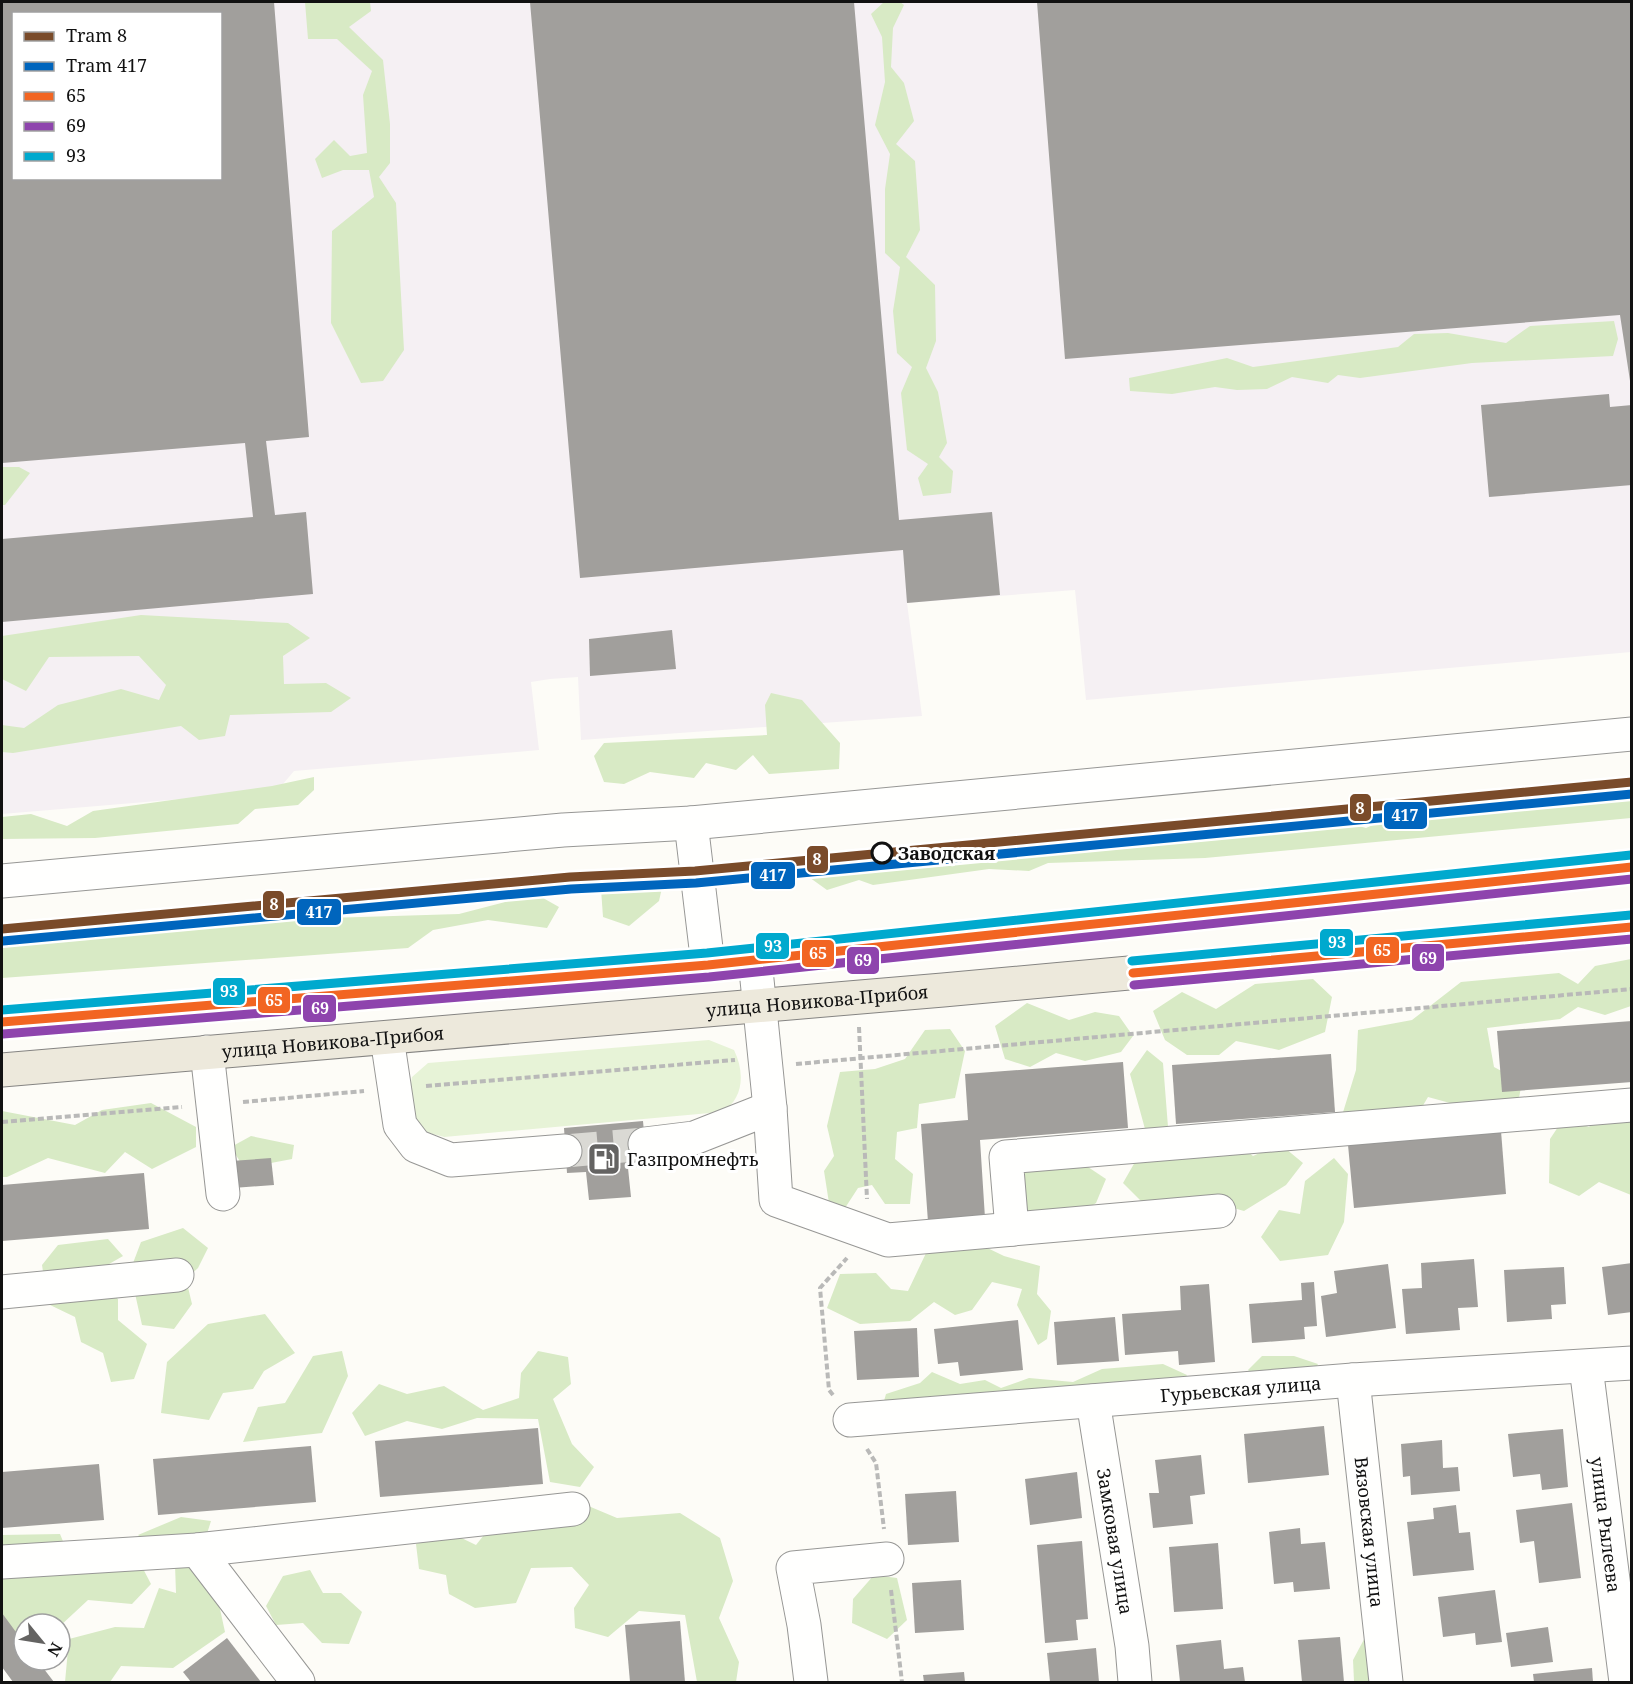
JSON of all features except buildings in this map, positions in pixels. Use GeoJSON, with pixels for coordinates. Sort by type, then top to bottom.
{"type":"FeatureCollection","features":[{"type":"Feature","properties":{"kind":"main road"},"geometry":{"type":"LineString","coordinates":[[2,1022],[708,965],[1632,867]]}},
{"type":"Feature","properties":{"kind":"main road","name":"улица Новикова-Прибоя"},"geometry":{"type":"LineString","coordinates":[[2,1070],[944,990],[1632,927]]}},
{"type":"Feature","properties":{"kind":"street"},"geometry":{"type":"LineString","coordinates":[[2,881],[563,830],[691,823],[1632,735]]}},
{"type":"Feature","properties":{"kind":"street"},"geometry":{"type":"LineString","coordinates":[[691,823],[708,965]]}},
{"type":"Feature","properties":{"kind":"street"},"geometry":{"type":"LineString","coordinates":[[755,960],[770,1108],[776,1200],[888,1240],[1219,1211]]}},
{"type":"Feature","properties":{"kind":"street"},"geometry":{"type":"LineString","coordinates":[[387,1038],[400,1125],[416,1146],[451,1160],[565,1151]]}},
{"type":"Feature","properties":{"kind":"street"},"geometry":{"type":"LineString","coordinates":[[207,1052],[223,1194]]}},
{"type":"Feature","properties":{"kind":"street"},"geometry":{"type":"LineString","coordinates":[[1012,1229],[1006,1157],[1632,1105]]}},
{"type":"Feature","properties":{"kind":"street"},"geometry":{"type":"LineString","coordinates":[[645,1143],[694,1138],[770,1108]]}},
{"type":"Feature","properties":{"kind":"street"},"geometry":{"type":"LineString","coordinates":[[2,1292],[177,1275]]}},
{"type":"Feature","properties":{"kind":"street","name":"Гурьевская улица"},"geometry":{"type":"LineString","coordinates":[[850,1420],[1353,1380],[1632,1363]]}},
{"type":"Feature","properties":{"kind":"street","name":"улица Рылеева"},"geometry":{"type":"LineString","coordinates":[[1586,1367],[1626,1683]]}},
{"type":"Feature","properties":{"kind":"street","name":"Вязовская улица"},"geometry":{"type":"LineString","coordinates":[[1353,1380],[1386,1683]]}},
{"type":"Feature","properties":{"kind":"street","name":"Замковая улица"},"geometry":{"type":"LineString","coordinates":[[1093,1401],[1132,1646],[1135,1683]]}},
{"type":"Feature","properties":{"kind":"street"},"geometry":{"type":"LineString","coordinates":[[2,1562],[197,1550],[573,1509]]}},
{"type":"Feature","properties":{"kind":"street"},"geometry":{"type":"LineString","coordinates":[[197,1550],[298,1683]]}},
{"type":"Feature","properties":{"kind":"street"},"geometry":{"type":"LineString","coordinates":[[811,1683],[794,1568],[887,1559]]}},
{"type":"Feature","properties":{"kind":"path"},"geometry":{"type":"LineString","coordinates":[[2,1122],[765,1058],[796,1064],[861,1059],[1632,989]]}},
{"type":"Feature","properties":{"kind":"path"},"geometry":{"type":"LineString","coordinates":[[859,1026],[869,1233],[820,1288],[829,1390],[876,1462],[902,1683]]}},
{"type":"Feature","properties":{"kind":"shaded area"},"geometry":{"type":"Polygon","coordinates":[[[2,2],[1631,2],[1631,652],[1086,700],[1075,590],[907,603],[922,716],[581,740],[578,677],[550,679],[531,682],[539,750],[294,771],[277,791],[2,814],[2,2]]]}},
{"type":"Feature","properties":{"kind":"green space"},"geometry":{"type":"Polygon","coordinates":[[[305,2],[370,2],[371,11],[349,27],[383,60],[390,124],[390,163],[379,177],[396,203],[404,350],[383,381],[361,383],[331,323],[332,231],[374,197],[369,170],[343,170],[322,178],[315,159],[334,140],[350,156],[367,153],[363,95],[372,71],[337,39],[308,39],[305,2]]]}},
{"type":"Feature","properties":{"kind":"green space"},"geometry":{"type":"Polygon","coordinates":[[[884,2],[900,2],[904,5],[893,28],[891,67],[904,83],[914,121],[896,144],[915,161],[920,230],[906,257],[935,285],[936,341],[926,368],[938,392],[947,443],[939,457],[953,471],[951,493],[923,496],[918,478],[928,464],[907,450],[901,393],[912,367],[897,353],[893,311],[900,267],[885,253],[885,189],[890,154],[875,125],[885,82],[882,37],[871,14],[884,2]]]}},
{"type":"Feature","properties":{"kind":"green space"},"geometry":{"type":"Polygon","coordinates":[[[1614,321],[1618,339],[1613,356],[1472,363],[1360,378],[1338,375],[1328,383],[1292,377],[1267,389],[1237,390],[1215,387],[1172,394],[1130,391],[1129,378],[1227,358],[1253,367],[1398,347],[1414,334],[1448,333],[1506,343],[1530,326],[1614,321]]]}},
{"type":"Feature","properties":{"kind":"green space"},"geometry":{"type":"Polygon","coordinates":[[[2,467],[19,467],[30,473],[5,505],[2,505],[2,467]]]}},
{"type":"Feature","properties":{"kind":"green space"},"geometry":{"type":"Polygon","coordinates":[[[141,615],[288,623],[310,638],[283,656],[284,684],[326,683],[351,698],[331,712],[230,715],[225,736],[199,740],[181,726],[13,753],[2,752],[2,725],[24,728],[58,705],[121,689],[159,700],[166,685],[139,656],[49,657],[26,691],[2,679],[2,636],[141,615]]]}},
{"type":"Feature","properties":{"kind":"green space"},"geometry":{"type":"Polygon","coordinates":[[[771,693],[802,700],[840,743],[839,769],[769,774],[753,755],[736,770],[706,763],[694,778],[650,772],[624,784],[604,782],[594,756],[604,743],[767,735],[765,705],[771,693]]]}},
{"type":"Feature","properties":{"kind":"green space"},"geometry":{"type":"Polygon","coordinates":[[[314,777],[314,790],[298,805],[255,809],[238,824],[95,838],[2,839],[2,817],[31,814],[67,826],[93,811],[272,786],[314,777]]]}},
{"type":"Feature","properties":{"kind":"green space"},"geometry":{"type":"Polygon","coordinates":[[[1631,787],[1631,818],[1205,858],[1048,863],[1029,871],[989,869],[873,885],[859,880],[827,890],[806,875],[814,860],[867,856],[885,866],[901,854],[955,848],[1020,853],[1097,839],[1136,842],[1161,836],[1341,821],[1366,828],[1401,813],[1538,802],[1560,805],[1583,794],[1631,787]]]}},
{"type":"Feature","properties":{"kind":"green space"},"geometry":{"type":"Polygon","coordinates":[[[632,876],[664,879],[659,901],[629,926],[603,917],[601,889],[632,876]]]}},
{"type":"Feature","properties":{"kind":"green space"},"geometry":{"type":"Polygon","coordinates":[[[536,894],[559,907],[547,928],[488,920],[433,930],[408,948],[2,978],[2,947],[262,920],[459,914],[536,894]]]}},
{"type":"Feature","properties":{"kind":"green space"},"geometry":{"type":"Polygon","coordinates":[[[1631,959],[1631,1006],[1605,1015],[1578,1007],[1560,1019],[1487,1028],[1494,1067],[1522,1082],[1515,1119],[1469,1130],[1450,1103],[1428,1097],[1409,1129],[1340,1122],[1356,1070],[1358,1030],[1412,1020],[1461,982],[1559,973],[1578,984],[1595,966],[1631,959]]]}},
{"type":"Feature","properties":{"kind":"green space"},"geometry":{"type":"Polygon","coordinates":[[[1313,979],[1332,997],[1325,1032],[1279,1050],[1236,1041],[1219,1055],[1187,1055],[1165,1040],[1153,1011],[1182,992],[1216,1009],[1255,984],[1313,979]]]}},
{"type":"Feature","properties":{"kind":"green space"},"geometry":{"type":"Polygon","coordinates":[[[1027,1003],[1069,1020],[1095,1012],[1119,1016],[1133,1036],[1121,1052],[1085,1061],[1056,1053],[1030,1067],[1005,1059],[995,1026],[1027,1003]]]}},
{"type":"Feature","properties":{"kind":"green space"},"geometry":{"type":"Polygon","coordinates":[[[950,1029],[965,1051],[955,1098],[919,1104],[917,1128],[897,1132],[895,1159],[913,1174],[910,1204],[885,1204],[872,1185],[858,1188],[845,1208],[829,1203],[824,1171],[834,1156],[827,1126],[840,1072],[875,1069],[905,1059],[925,1030],[950,1029]]]}},
{"type":"Feature","properties":{"kind":"green space"},"geometry":{"type":"Polygon","coordinates":[[[709,1040],[734,1050],[740,1067],[738,1093],[729,1107],[721,1112],[444,1137],[425,1131],[416,1121],[411,1106],[412,1077],[428,1063],[709,1040]]]}},
{"type":"Feature","properties":{"kind":"green space"},"geometry":{"type":"Polygon","coordinates":[[[1147,1050],[1163,1063],[1168,1127],[1224,1132],[1253,1156],[1280,1144],[1303,1163],[1286,1185],[1244,1211],[1198,1198],[1150,1210],[1123,1183],[1139,1155],[1145,1129],[1130,1074],[1147,1050]]]}},
{"type":"Feature","properties":{"kind":"green space"},"geometry":{"type":"Polygon","coordinates":[[[1631,1099],[1631,1195],[1599,1182],[1579,1196],[1549,1183],[1550,1139],[1564,1118],[1589,1127],[1610,1103],[1631,1099]]]}},
{"type":"Feature","properties":{"kind":"green space"},"geometry":{"type":"Polygon","coordinates":[[[151,1103],[196,1127],[196,1147],[152,1169],[125,1152],[105,1173],[48,1158],[7,1177],[2,1177],[2,1111],[75,1125],[102,1110],[151,1103]]]}},
{"type":"Feature","properties":{"kind":"green space"},"geometry":{"type":"Polygon","coordinates":[[[251,1136],[294,1145],[292,1159],[244,1168],[231,1147],[251,1136]]]}},
{"type":"Feature","properties":{"kind":"green space"},"geometry":{"type":"Polygon","coordinates":[[[1334,1158],[1348,1174],[1344,1222],[1328,1255],[1280,1261],[1261,1237],[1279,1210],[1300,1214],[1305,1181],[1334,1158]]]}},
{"type":"Feature","properties":{"kind":"green space"},"geometry":{"type":"Polygon","coordinates":[[[1082,1163],[1106,1179],[1096,1203],[1068,1221],[1030,1222],[998,1190],[1029,1168],[1082,1163]]]}},
{"type":"Feature","properties":{"kind":"green space"},"geometry":{"type":"Polygon","coordinates":[[[183,1228],[208,1248],[198,1268],[186,1279],[192,1304],[174,1329],[142,1325],[130,1271],[141,1242],[183,1228]]]}},
{"type":"Feature","properties":{"kind":"green space"},"geometry":{"type":"Polygon","coordinates":[[[108,1239],[123,1256],[90,1275],[118,1299],[118,1320],[147,1344],[134,1379],[111,1382],[103,1353],[81,1342],[75,1317],[48,1304],[42,1265],[58,1245],[108,1239]]]}},
{"type":"Feature","properties":{"kind":"green space"},"geometry":{"type":"Polygon","coordinates":[[[975,1242],[1004,1256],[1040,1266],[1037,1294],[1051,1311],[1047,1339],[1038,1345],[1017,1305],[1022,1289],[992,1282],[972,1310],[955,1315],[934,1302],[910,1321],[860,1324],[827,1308],[840,1274],[876,1273],[891,1289],[908,1291],[927,1251],[975,1242]]]}},
{"type":"Feature","properties":{"kind":"green space"},"geometry":{"type":"Polygon","coordinates":[[[265,1314],[295,1353],[264,1371],[253,1389],[223,1393],[209,1420],[161,1413],[167,1362],[208,1324],[265,1314]]]}},
{"type":"Feature","properties":{"kind":"green space"},"geometry":{"type":"Polygon","coordinates":[[[342,1351],[348,1376],[322,1433],[243,1442],[258,1407],[285,1403],[313,1356],[342,1351]]]}},
{"type":"Feature","properties":{"kind":"green space"},"geometry":{"type":"Polygon","coordinates":[[[538,1351],[568,1357],[571,1384],[553,1399],[572,1444],[594,1467],[580,1487],[550,1482],[538,1419],[477,1418],[442,1429],[407,1421],[365,1436],[352,1413],[379,1384],[407,1394],[444,1386],[483,1410],[519,1398],[521,1373],[538,1351]]]}},
{"type":"Feature","properties":{"kind":"green space"},"geometry":{"type":"Polygon","coordinates":[[[1262,1356],[1294,1356],[1318,1364],[1309,1378],[1260,1383],[1248,1370],[1262,1356]]]}},
{"type":"Feature","properties":{"kind":"green space"},"geometry":{"type":"Polygon","coordinates":[[[1163,1364],[1187,1375],[1176,1392],[1082,1421],[1056,1401],[882,1408],[886,1394],[920,1383],[932,1372],[960,1384],[985,1380],[1001,1388],[1029,1378],[1073,1382],[1102,1369],[1163,1364]]]}},
{"type":"Feature","properties":{"kind":"green space"},"geometry":{"type":"Polygon","coordinates":[[[567,1497],[617,1518],[680,1513],[720,1538],[733,1581],[719,1618],[739,1662],[736,1682],[697,1682],[685,1615],[639,1611],[608,1637],[575,1628],[574,1608],[589,1585],[572,1567],[531,1568],[516,1603],[475,1608],[449,1594],[446,1575],[419,1569],[416,1544],[449,1532],[476,1545],[511,1501],[567,1497]]]}},
{"type":"Feature","properties":{"kind":"green space"},"geometry":{"type":"Polygon","coordinates":[[[181,1517],[211,1521],[205,1540],[225,1632],[173,1668],[121,1666],[110,1682],[65,1682],[66,1672],[72,1672],[72,1638],[115,1627],[144,1628],[159,1588],[176,1593],[175,1565],[138,1535],[181,1517]]]}},
{"type":"Feature","properties":{"kind":"green space"},"geometry":{"type":"Polygon","coordinates":[[[60,1534],[74,1568],[139,1561],[151,1584],[132,1604],[88,1600],[72,1615],[72,1612],[12,1612],[12,1640],[2,1640],[2,1535],[60,1534]]]}},
{"type":"Feature","properties":{"kind":"green space"},"geometry":{"type":"Polygon","coordinates":[[[310,1570],[323,1593],[341,1593],[362,1612],[349,1644],[322,1643],[303,1623],[276,1625],[266,1606],[283,1576],[310,1570]]]}},
{"type":"Feature","properties":{"kind":"green space"},"geometry":{"type":"Polygon","coordinates":[[[874,1575],[897,1578],[907,1620],[887,1639],[852,1623],[853,1599],[874,1575]]]}},
{"type":"Feature","properties":{"kind":"green space"},"geometry":{"type":"Polygon","coordinates":[[[1369,1630],[1384,1682],[1354,1681],[1353,1660],[1369,1630]]]}},
{"type":"Feature","properties":{"kind":"tunnel"},"geometry":{"type":"LineString","coordinates":[[565,1151],[645,1144]]}},
{"type":"Feature","properties":{"kind":"tram line","name":"8"},"geometry":{"type":"LineString","coordinates":[[2,929],[570,877],[695,871],[1632,782]]}},
{"type":"Feature","properties":{"kind":"tram line","name":"417"},"geometry":{"type":"LineString","coordinates":[[3,941],[571,889],[696,883],[1632,794]]}},
{"type":"Feature","properties":{"kind":"transit line","name":"93"},"geometry":{"type":"LineString","coordinates":[[2,1010],[707,953],[1631,855]]}},
{"type":"Feature","properties":{"kind":"transit line","name":"65"},"geometry":{"type":"LineString","coordinates":[[2,1022],[708,965],[1632,867]]}},
{"type":"Feature","properties":{"kind":"transit line","name":"69"},"geometry":{"type":"LineString","coordinates":[[3,1034],[709,977],[1632,879]]}},
{"type":"Feature","properties":{"kind":"transit line","name":"93"},"geometry":{"type":"LineString","coordinates":[[1132,961],[1631,915]]}},
{"type":"Feature","properties":{"kind":"transit line","name":"65"},"geometry":{"type":"LineString","coordinates":[[1133,973],[1632,927]]}},
{"type":"Feature","properties":{"kind":"transit line","name":"69"},"geometry":{"type":"LineString","coordinates":[[1134,985],[1632,939]]}},
{"type":"Feature","properties":{"kind":"place","name":"Заводская"},"geometry":{"type":"Point","coordinates":[882,853]}},
{"type":"Feature","properties":{"kind":"place","name":"Газпромнефть"},"geometry":{"type":"Point","coordinates":[604,1159]}}]}
